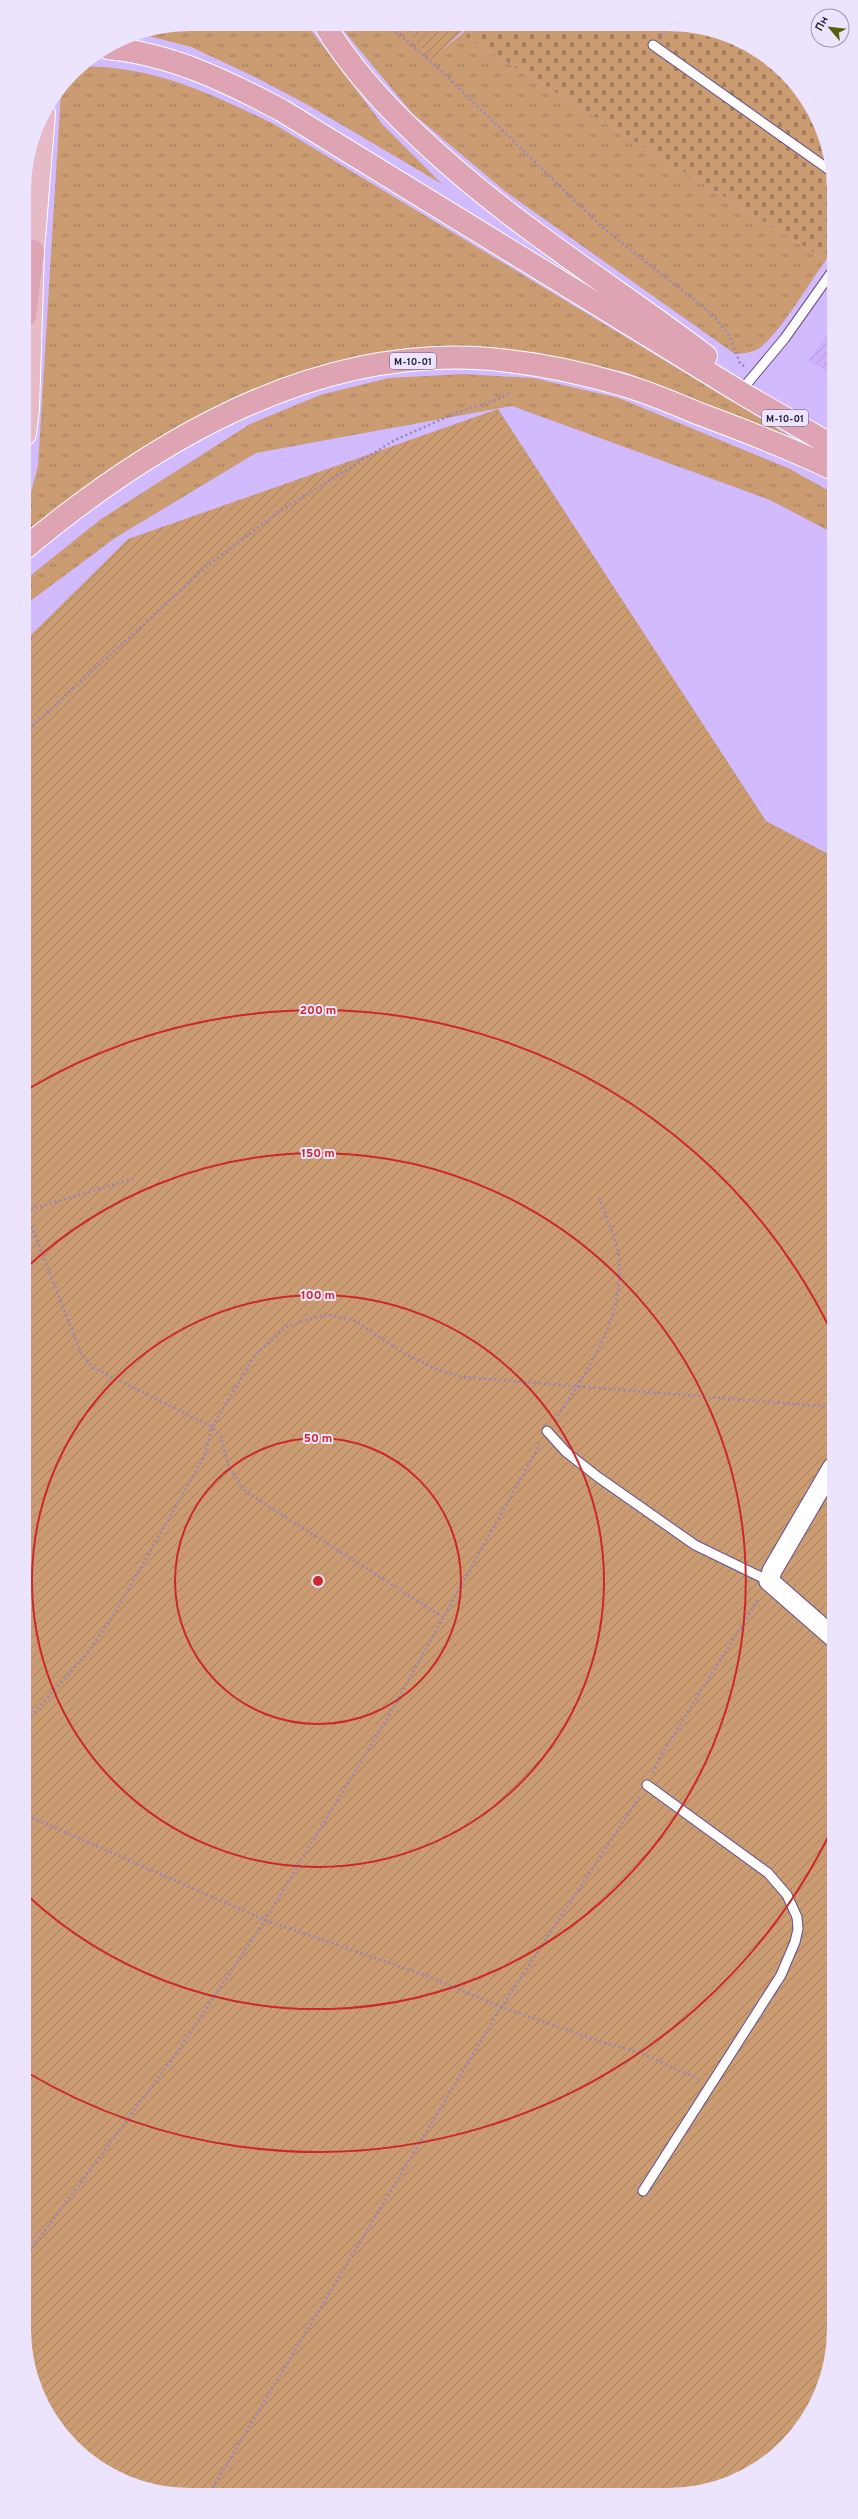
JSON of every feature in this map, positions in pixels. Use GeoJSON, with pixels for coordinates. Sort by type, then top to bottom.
{"type":"FeatureCollection","features":[{"type":"Feature","properties":{"kind":"highway","name":"М-10-01"},"geometry":{"type":"LineString","coordinates":[[329,31],[358,73],[398,117],[443,161],[516,221],[706,356],[740,392]]}},
{"type":"Feature","properties":{"kind":"highway","name":"М-10-01"},"geometry":{"type":"LineString","coordinates":[[116,49],[157,56],[191,67],[227,82],[281,110],[740,392],[827,442]]}},
{"type":"Feature","properties":{"kind":"highway"},"geometry":{"type":"LineString","coordinates":[[31,267],[33,251]]}},
{"type":"Feature","properties":{"kind":"highway","name":"М-10-01"},"geometry":{"type":"LineString","coordinates":[[31,543],[120,475],[188,434],[248,404],[324,375],[416,360],[475,358],[534,364],[624,385],[776,442],[827,466]]}},
{"type":"Feature","properties":{"kind":"main road"},"geometry":{"type":"LineString","coordinates":[[31,309],[33,251],[43,130]]}},
{"type":"Feature","properties":{"kind":"street"},"geometry":{"type":"LineString","coordinates":[[827,1477],[772,1571],[769,1581],[827,1632]]}},
{"type":"Feature","properties":{"kind":"lane"},"geometry":{"type":"LineString","coordinates":[[654,44],[826,167]]}},
{"type":"Feature","properties":{"kind":"lane"},"geometry":{"type":"LineString","coordinates":[[740,392],[784,338],[827,279]]}},
{"type":"Feature","properties":{"kind":"lane"},"geometry":{"type":"LineString","coordinates":[[547,1431],[566,1452],[598,1477],[695,1545],[769,1581]]}},
{"type":"Feature","properties":{"kind":"lane"},"geometry":{"type":"LineString","coordinates":[[642,2191],[781,1975],[796,1942],[797,1917],[787,1895],[768,1873],[647,1785]]}},
{"type":"Feature","properties":{"kind":"path"},"geometry":{"type":"LineString","coordinates":[[395,31],[437,67],[602,228],[711,313],[729,335],[740,363],[754,375]]}},
{"type":"Feature","properties":{"kind":"path"},"geometry":{"type":"LineString","coordinates":[[31,727],[207,566],[276,513],[393,441],[458,412],[501,398],[510,393]]}},
{"type":"Feature","properties":{"kind":"path"},"geometry":{"type":"LineString","coordinates":[[31,1209],[135,1178]]}},
{"type":"Feature","properties":{"kind":"path"},"geometry":{"type":"LineString","coordinates":[[31,2250],[176,2054],[265,1920],[388,1717],[547,1431],[577,1387],[606,1333],[617,1299],[620,1272],[618,1251],[599,1198]]}},
{"type":"Feature","properties":{"kind":"path"},"geometry":{"type":"LineString","coordinates":[[31,1224],[82,1353],[92,1366],[212,1427],[221,1437],[229,1468],[246,1492],[443,1617]]}},
{"type":"Feature","properties":{"kind":"path"},"geometry":{"type":"LineString","coordinates":[[31,1716],[84,1656],[112,1618],[204,1457],[212,1427],[255,1355],[288,1326],[326,1314],[355,1320],[404,1353],[436,1369],[462,1377],[827,1407]]}},
{"type":"Feature","properties":{"kind":"path"},"geometry":{"type":"LineString","coordinates":[[31,1818],[265,1920],[427,1976],[501,2007],[602,2042],[641,2053],[670,2065],[710,2086]]}},
{"type":"Feature","properties":{"kind":"path"},"geometry":{"type":"LineString","coordinates":[[212,2488],[501,2007]]}},
{"type":"Feature","properties":{"kind":"shaded area"},"geometry":{"type":"Polygon","coordinates":[[[827,334],[827,372],[808,360],[827,334]]]}},
{"type":"Feature","properties":{"kind":"green space"},"geometry":{"type":"Polygon","coordinates":[[[180,31],[312,31],[383,125],[442,184],[308,105],[255,77],[191,47],[149,36],[180,31]]]}},
{"type":"Feature","properties":{"kind":"green space"},"geometry":{"type":"Polygon","coordinates":[[[344,31],[407,31],[432,58],[462,34],[826,260],[786,318],[769,339],[761,347],[755,350],[735,354],[506,192],[412,113],[344,31]]]}},
{"type":"Feature","properties":{"kind":"green space"},"geometry":{"type":"Polygon","coordinates":[[[406,31],[463,31],[432,59],[406,31]]]}},
{"type":"Feature","properties":{"kind":"green space"},"geometry":{"type":"Polygon","coordinates":[[[464,31],[678,31],[719,39],[747,52],[765,64],[794,93],[811,120],[819,139],[827,180],[827,258],[826,260],[462,34],[464,31]]]}},
{"type":"Feature","properties":{"kind":"green space"},"geometry":{"type":"Polygon","coordinates":[[[90,66],[108,67],[157,76],[202,91],[272,123],[804,445],[625,372],[533,352],[466,348],[386,353],[316,368],[236,401],[31,531],[31,492],[38,466],[61,98],[71,85],[90,66]]]}},
{"type":"Feature","properties":{"kind":"green space"},"geometry":{"type":"Polygon","coordinates":[[[463,374],[533,378],[619,398],[790,469],[827,490],[827,530],[770,500],[512,406],[256,453],[115,538],[31,601],[31,575],[101,519],[250,424],[320,395],[389,378],[463,374]]]}},
{"type":"Feature","properties":{"kind":"green space"},"geometry":{"type":"Polygon","coordinates":[[[498,409],[766,821],[827,853],[827,2339],[819,2380],[811,2399],[794,2426],[765,2455],[738,2472],[719,2480],[678,2488],[169,2487],[149,2483],[129,2476],[111,2467],[93,2455],[64,2426],[47,2399],[39,2380],[31,2339],[31,635],[128,539],[498,409]]]}}]}
